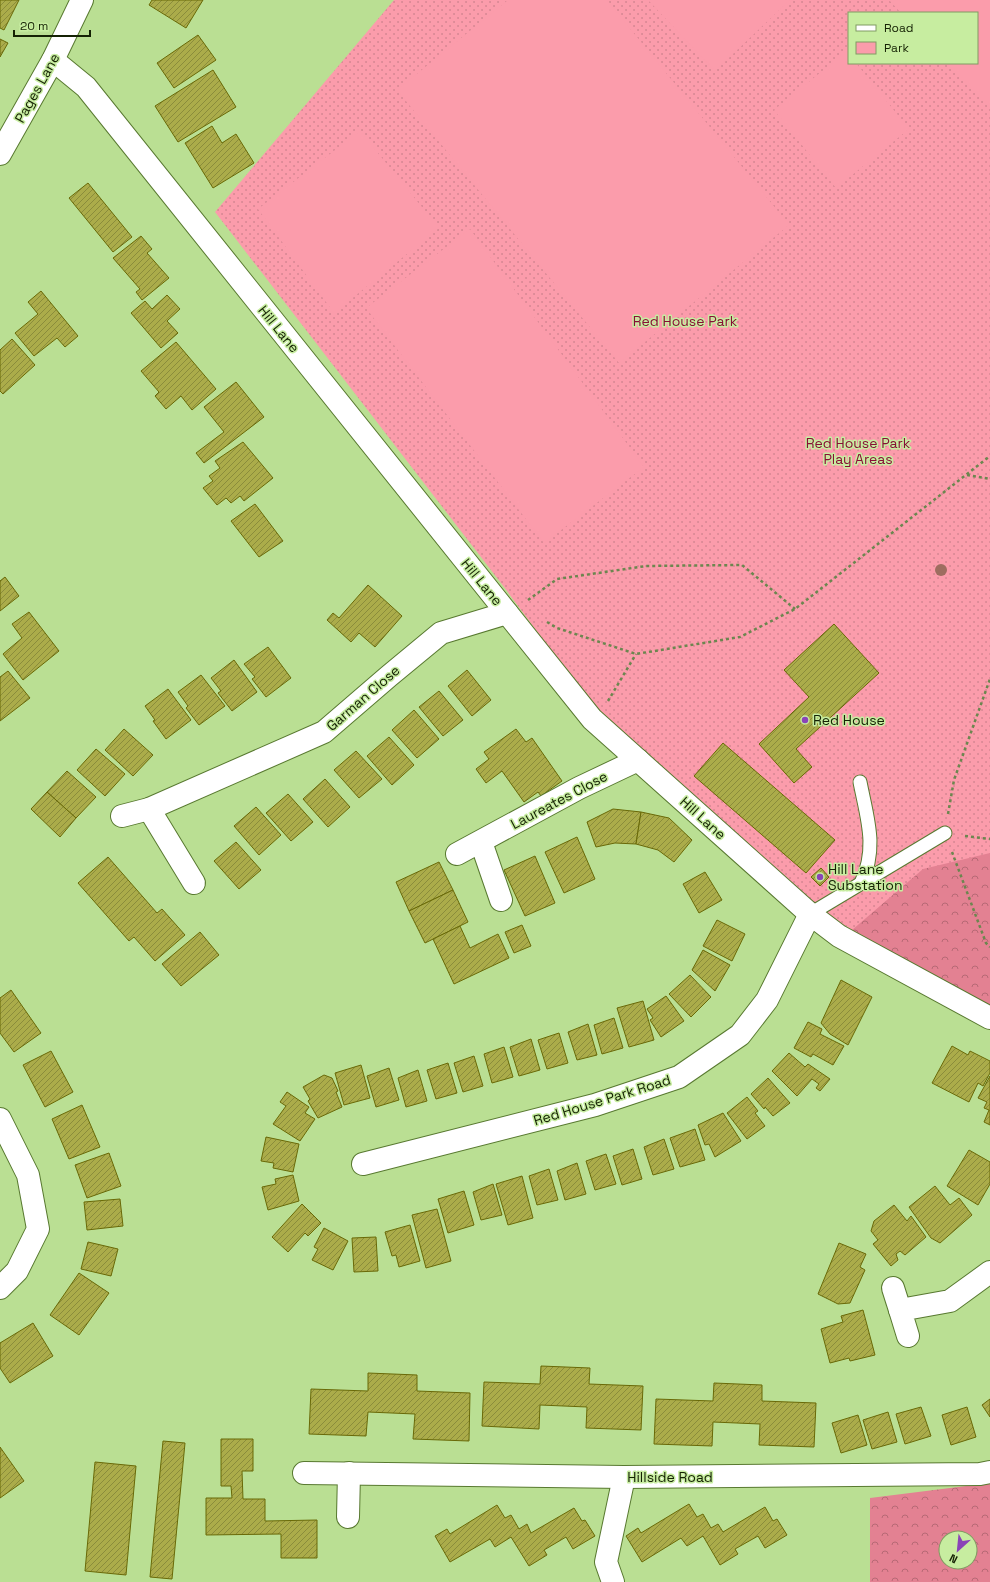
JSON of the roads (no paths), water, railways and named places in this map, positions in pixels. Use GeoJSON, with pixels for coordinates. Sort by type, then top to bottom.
{"type":"FeatureCollection","features":[{"type":"Feature","properties":{"kind":"street","name":"Pages Lane"},"geometry":{"type":"LineString","coordinates":[[0,154],[53,60],[82,0]]}},
{"type":"Feature","properties":{"kind":"street","name":"Hill Lane"},"geometry":{"type":"LineString","coordinates":[[53,60],[86,87],[592,719],[810,914],[839,936],[990,1018]]}},
{"type":"Feature","properties":{"kind":"street","name":"Garman Close"},"geometry":{"type":"LineString","coordinates":[[122,816],[149,809],[324,732],[441,633],[507,613]]}},
{"type":"Feature","properties":{"kind":"street","name":"Laureates Close"},"geometry":{"type":"LineString","coordinates":[[457,854],[579,788],[638,760]]}},
{"type":"Feature","properties":{"kind":"street"},"geometry":{"type":"LineString","coordinates":[[149,809],[194,883]]}},
{"type":"Feature","properties":{"kind":"street"},"geometry":{"type":"LineString","coordinates":[[481,842],[502,900]]}},
{"type":"Feature","properties":{"kind":"street","name":"Red House Park Road"},"geometry":{"type":"LineString","coordinates":[[363,1164],[595,1105],[679,1077],[740,1035],[767,1000],[810,914]]}},
{"type":"Feature","properties":{"kind":"street"},"geometry":{"type":"LineString","coordinates":[[0,1119],[28,1175],[38,1229],[17,1271],[0,1288]]}},
{"type":"Feature","properties":{"kind":"street"},"geometry":{"type":"LineString","coordinates":[[900,1310],[950,1301],[990,1272]]}},
{"type":"Feature","properties":{"kind":"street"},"geometry":{"type":"LineString","coordinates":[[893,1288],[908,1336]]}},
{"type":"Feature","properties":{"kind":"street","name":"Hillside Road"},"geometry":{"type":"LineString","coordinates":[[304,1473],[624,1477],[980,1474],[990,1472]]}},
{"type":"Feature","properties":{"kind":"street"},"geometry":{"type":"LineString","coordinates":[[348,1517],[349,1473]]}},
{"type":"Feature","properties":{"kind":"street"},"geometry":{"type":"LineString","coordinates":[[613,1582],[606,1562],[624,1477]]}},
{"type":"Feature","properties":{"kind":"lane"},"geometry":{"type":"LineString","coordinates":[[860,782],[870,839],[870,855],[867,870],[861,883]]}},
{"type":"Feature","properties":{"kind":"lane"},"geometry":{"type":"LineString","coordinates":[[810,914],[945,833]]}},
{"type":"Feature","properties":{"kind":"place","name":"Red House"},"geometry":{"type":"Point","coordinates":[805,720]}},
{"type":"Feature","properties":{"kind":"place","name":"Hill Lane Substation"},"geometry":{"type":"Point","coordinates":[820,877]}},
{"type":"Feature","properties":{"kind":"park label","name":"Red House Park"},"geometry":{"type":"Point","coordinates":[685,321]}},
{"type":"Feature","properties":{"kind":"park label","name":"Red House Park Play Areas"},"geometry":{"type":"Point","coordinates":[858,452]}}]}
